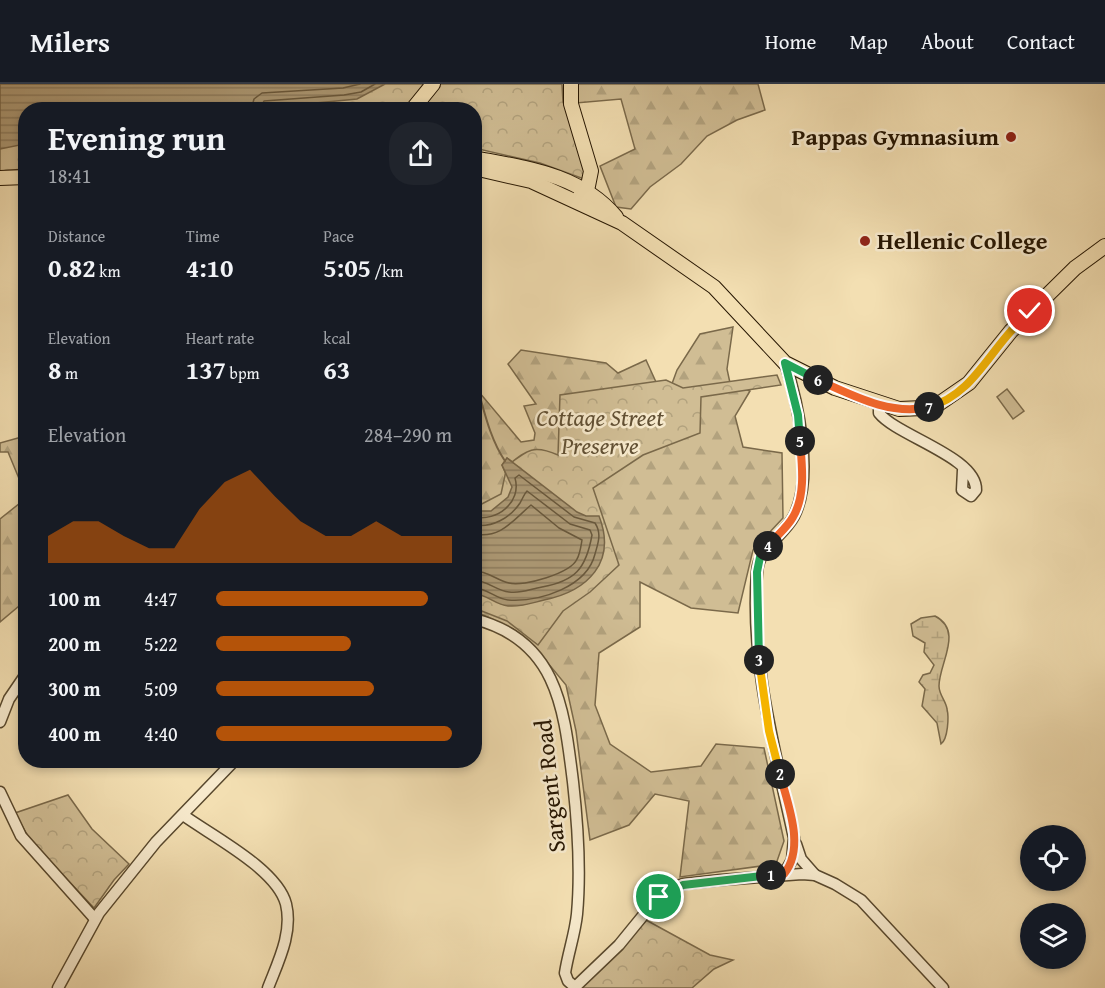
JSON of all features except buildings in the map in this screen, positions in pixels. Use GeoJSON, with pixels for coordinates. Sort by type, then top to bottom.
{"type":"FeatureCollection","features":[{"type":"Feature","properties":{"kind":"main road"},"geometry":{"type":"LineString","coordinates":[[418,102],[433,84]]}},
{"type":"Feature","properties":{"kind":"main road"},"geometry":{"type":"LineString","coordinates":[[571,84],[571,104],[590,163],[591,174],[608,207]]}},
{"type":"Feature","properties":{"kind":"main road"},"geometry":{"type":"LineString","coordinates":[[482,160],[539,171],[586,189],[608,207],[622,223]]}},
{"type":"Feature","properties":{"kind":"main road"},"geometry":{"type":"LineString","coordinates":[[482,170],[519,177],[622,223],[714,287],[785,363],[835,388],[879,405],[899,409],[924,408],[940,403],[957,393],[977,375],[1008,334],[1057,285],[1105,246]]}},
{"type":"Feature","properties":{"kind":"main road"},"geometry":{"type":"LineString","coordinates":[[577,201],[586,189],[591,174]]}},
{"type":"Feature","properties":{"kind":"main road"},"geometry":{"type":"LineString","coordinates":[[0,178],[18,177]]}},
{"type":"Feature","properties":{"kind":"street"},"geometry":{"type":"LineString","coordinates":[[785,363],[798,415],[802,485],[794,515],[760,557],[756,604],[762,689],[794,838],[801,859],[815,875],[842,888],[865,904],[901,946],[943,988]]}},
{"type":"Feature","properties":{"kind":"street"},"geometry":{"type":"LineString","coordinates":[[879,405],[880,414],[891,425],[937,447],[963,470]]}},
{"type":"Feature","properties":{"kind":"street","name":"Sargent Road"},"geometry":{"type":"LineString","coordinates":[[482,622],[505,632],[537,658],[550,677],[563,708],[579,841],[577,913],[565,973],[574,988]]}},
{"type":"Feature","properties":{"kind":"street"},"geometry":{"type":"LineString","coordinates":[[0,722],[9,699],[18,686]]}},
{"type":"Feature","properties":{"kind":"street"},"geometry":{"type":"LineString","coordinates":[[58,988],[95,919],[156,842],[227,768]]}},
{"type":"Feature","properties":{"kind":"street"},"geometry":{"type":"LineString","coordinates":[[0,792],[21,836],[95,919]]}},
{"type":"Feature","properties":{"kind":"street"},"geometry":{"type":"LineString","coordinates":[[183,815],[260,869],[280,891],[286,904],[287,934],[268,988]]}},
{"type":"Feature","properties":{"kind":"street"},"geometry":{"type":"LineString","coordinates":[[784,874],[792,860],[794,838]]}},
{"type":"Feature","properties":{"kind":"street"},"geometry":{"type":"LineString","coordinates":[[574,988],[619,945],[656,899],[667,891],[683,885],[784,874],[815,875]]}},
{"type":"Feature","properties":{"kind":"green space"},"geometry":{"type":"Polygon","coordinates":[[[0,84],[562,84],[563,102],[585,158],[584,179],[540,163],[482,150],[482,102],[18,102],[18,170],[0,171],[0,84]]]}},
{"type":"Feature","properties":{"kind":"green space"},"geometry":{"type":"Polygon","coordinates":[[[578,84],[758,84],[765,110],[737,120],[707,136],[681,164],[650,187],[631,209],[616,207],[600,166],[635,149],[621,99],[576,103],[578,84]]]}},
{"type":"Feature","properties":{"kind":"green space","name":"Cottage Street Preserve"},"geometry":{"type":"Polygon","coordinates":[[[733,327],[727,369],[730,383],[750,391],[735,416],[743,447],[782,453],[783,518],[753,550],[738,613],[691,608],[640,582],[640,627],[599,653],[595,705],[610,744],[651,772],[701,766],[716,744],[764,748],[784,841],[776,864],[680,877],[689,801],[655,794],[629,825],[590,840],[576,731],[566,685],[538,651],[513,629],[482,614],[487,597],[503,604],[521,605],[554,598],[580,586],[587,581],[598,566],[604,536],[599,516],[586,516],[577,512],[507,458],[502,465],[512,487],[508,497],[491,511],[482,511],[482,396],[521,442],[534,440],[535,433],[524,406],[536,404],[508,364],[521,350],[606,363],[618,373],[646,360],[656,382],[631,391],[609,427],[629,431],[666,400],[677,370],[700,334],[733,327]]]}},
{"type":"Feature","properties":{"kind":"green space","name":"Cottage Street Preserve"},"geometry":{"type":"Polygon","coordinates":[[[777,375],[781,385],[701,397],[700,433],[643,455],[593,488],[619,565],[590,592],[563,611],[538,645],[507,621],[482,611],[482,504],[501,494],[507,466],[520,456],[536,449],[558,455],[560,395],[666,380],[683,388],[777,375]]]}},
{"type":"Feature","properties":{"kind":"green space"},"geometry":{"type":"Polygon","coordinates":[[[1007,389],[1024,411],[1013,419],[997,397],[1007,389]]]}},
{"type":"Feature","properties":{"kind":"green space"},"geometry":{"type":"Polygon","coordinates":[[[18,438],[18,476],[8,452],[0,452],[0,443],[18,438]]]}},
{"type":"Feature","properties":{"kind":"green space"},"geometry":{"type":"Polygon","coordinates":[[[18,505],[18,607],[0,622],[0,519],[18,505]]]}},
{"type":"Feature","properties":{"kind":"green space"},"geometry":{"type":"Polygon","coordinates":[[[935,616],[948,630],[949,639],[939,686],[948,717],[947,733],[941,744],[937,723],[922,706],[925,689],[919,682],[923,675],[930,673],[934,665],[924,652],[925,643],[913,636],[911,624],[921,618],[935,616]]]}},
{"type":"Feature","properties":{"kind":"green space"},"geometry":{"type":"Polygon","coordinates":[[[68,795],[92,829],[129,864],[94,908],[30,840],[15,813],[68,795]]]}},
{"type":"Feature","properties":{"kind":"green space"},"geometry":{"type":"Polygon","coordinates":[[[646,920],[710,955],[733,960],[714,969],[692,988],[581,988],[610,961],[646,920]]]}},
{"type":"Feature","properties":{"kind":"water"},"geometry":{"type":"Polygon","coordinates":[[[0,84],[385,84],[357,99],[326,102],[18,102],[18,145],[0,149],[0,84]]]}},
{"type":"Feature","properties":{"kind":"water"},"geometry":{"type":"Polygon","coordinates":[[[507,458],[577,512],[586,516],[599,516],[604,532],[601,560],[595,572],[574,590],[560,596],[518,606],[504,605],[482,596],[482,511],[491,511],[508,497],[512,487],[502,465],[507,458]]]}},
{"type":"Feature","properties":{"kind":"waterway"},"geometry":{"type":"LineString","coordinates":[[482,404],[490,431],[505,461]]}},
{"type":"Feature","properties":{"kind":"place","name":"Pappas Gymnasium"},"geometry":{"type":"Point","coordinates":[1011,137]}},
{"type":"Feature","properties":{"kind":"place","name":"Hellenic College"},"geometry":{"type":"Point","coordinates":[865,241]}},
{"type":"Feature","properties":{"kind":"route"},"geometry":{"type":"LineString","coordinates":[[659,897],[664,892],[683,885],[784,874],[794,853],[794,838],[769,731],[762,689],[756,604],[760,557],[794,515],[802,485],[798,415],[785,363],[835,388],[879,405],[908,410],[924,408],[940,403],[969,383],[1008,334],[1030,311]]}}]}
